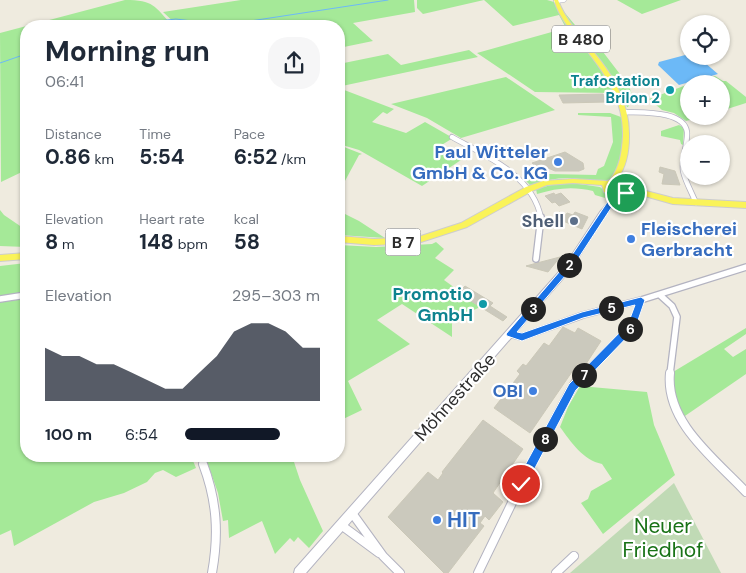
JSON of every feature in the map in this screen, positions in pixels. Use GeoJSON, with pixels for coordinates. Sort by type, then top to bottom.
{"type":"FeatureCollection","features":[{"type":"Feature","properties":{"kind":"main road","name":"B 480"},"geometry":{"type":"LineString","coordinates":[[556,1],[566,21],[609,76],[625,112],[626,145],[620,171],[621,190]]}},
{"type":"Feature","properties":{"kind":"main road","name":"B 480"},"geometry":{"type":"LineString","coordinates":[[608,186],[620,171]]}},
{"type":"Feature","properties":{"kind":"main road"},"geometry":{"type":"LineString","coordinates":[[620,171],[626,183],[644,194]]}},
{"type":"Feature","properties":{"kind":"main road","name":"B 7"},"geometry":{"type":"LineString","coordinates":[[345,240],[374,242],[418,240],[464,225],[530,189],[552,182],[583,182],[664,199],[696,203],[746,205]]}},
{"type":"Feature","properties":{"kind":"main road","name":"B 7"},"geometry":{"type":"LineString","coordinates":[[621,190],[664,199]]}},
{"type":"Feature","properties":{"kind":"main road"},"geometry":{"type":"LineString","coordinates":[[0,258],[20,256]]}},
{"type":"Feature","properties":{"kind":"street"},"geometry":{"type":"LineString","coordinates":[[556,1],[564,0]]}},
{"type":"Feature","properties":{"kind":"street"},"geometry":{"type":"LineString","coordinates":[[625,112],[668,114],[685,125],[687,131],[683,170],[696,203]]}},
{"type":"Feature","properties":{"kind":"street"},"geometry":{"type":"LineString","coordinates":[[452,137],[507,170],[530,189],[541,216],[536,259]]}},
{"type":"Feature","properties":{"kind":"street","name":"Möhnestraße"},"geometry":{"type":"LineString","coordinates":[[602,214],[608,186]]}},
{"type":"Feature","properties":{"kind":"street","name":"Möhnestraße"},"geometry":{"type":"LineString","coordinates":[[298,573],[569,266],[602,214],[621,190]]}},
{"type":"Feature","properties":{"kind":"street"},"geometry":{"type":"LineString","coordinates":[[510,334],[522,337],[582,315],[660,296],[746,268]]}},
{"type":"Feature","properties":{"kind":"street"},"geometry":{"type":"LineString","coordinates":[[0,299],[20,296]]}},
{"type":"Feature","properties":{"kind":"street"},"geometry":{"type":"LineString","coordinates":[[660,296],[672,306],[677,317],[669,389],[674,407],[684,426],[746,492]]}},
{"type":"Feature","properties":{"kind":"street"},"geometry":{"type":"LineString","coordinates":[[478,573],[525,476],[569,393],[576,383],[632,326],[641,300]]}},
{"type":"Feature","properties":{"kind":"street"},"geometry":{"type":"LineString","coordinates":[[203,464],[212,485],[218,514],[217,542],[212,573]]}},
{"type":"Feature","properties":{"kind":"street"},"geometry":{"type":"LineString","coordinates":[[352,512],[383,556]]}},
{"type":"Feature","properties":{"kind":"street"},"geometry":{"type":"LineString","coordinates":[[341,525],[383,556],[400,573]]}},
{"type":"Feature","properties":{"kind":"street"},"geometry":{"type":"LineString","coordinates":[[556,573],[574,556]]}},
{"type":"Feature","properties":{"kind":"green space"},"geometry":{"type":"Polygon","coordinates":[[[125,0],[142,1],[157,9],[167,20],[50,20],[125,0]]]}},
{"type":"Feature","properties":{"kind":"green space"},"geometry":{"type":"Polygon","coordinates":[[[241,0],[414,0],[415,12],[353,23],[373,41],[345,47],[345,20],[172,20],[163,12],[241,0]]]}},
{"type":"Feature","properties":{"kind":"green space"},"geometry":{"type":"Polygon","coordinates":[[[417,0],[484,0],[423,14],[417,8],[417,0]]]}},
{"type":"Feature","properties":{"kind":"green space"},"geometry":{"type":"Polygon","coordinates":[[[484,0],[547,0],[554,2],[565,23],[602,68],[615,93],[535,92],[477,53],[566,28],[559,15],[513,26],[484,0]]]}},
{"type":"Feature","properties":{"kind":"green space"},"geometry":{"type":"Polygon","coordinates":[[[617,0],[681,0],[642,14],[617,0]]]}},
{"type":"Feature","properties":{"kind":"green space"},"geometry":{"type":"Polygon","coordinates":[[[558,2],[595,49],[600,48],[629,86],[633,98],[628,107],[609,73],[569,22],[558,2]]]}},
{"type":"Feature","properties":{"kind":"green space"},"geometry":{"type":"Polygon","coordinates":[[[20,28],[20,173],[1,182],[0,33],[20,28]]]}},
{"type":"Feature","properties":{"kind":"green space"},"geometry":{"type":"Polygon","coordinates":[[[469,50],[478,57],[345,85],[345,63],[388,54],[401,65],[469,50]]]}},
{"type":"Feature","properties":{"kind":"green space"},"geometry":{"type":"Polygon","coordinates":[[[506,77],[555,110],[461,138],[427,118],[391,104],[506,77]]]}},
{"type":"Feature","properties":{"kind":"green space"},"geometry":{"type":"Polygon","coordinates":[[[730,84],[746,97],[746,103],[730,108],[730,84]]]}},
{"type":"Feature","properties":{"kind":"green space"},"geometry":{"type":"Polygon","coordinates":[[[680,87],[680,117],[674,113],[662,110],[649,99],[680,87]]]}},
{"type":"Feature","properties":{"kind":"green space"},"geometry":{"type":"Polygon","coordinates":[[[345,90],[394,109],[387,114],[383,112],[372,122],[406,133],[425,122],[453,138],[440,146],[461,160],[422,186],[359,150],[345,146],[345,90]]]}},
{"type":"Feature","properties":{"kind":"green space"},"geometry":{"type":"Polygon","coordinates":[[[578,113],[610,113],[621,117],[624,131],[624,146],[615,175],[607,181],[563,178],[530,185],[524,179],[549,174],[596,175],[598,169],[604,166],[613,142],[611,117],[578,115],[578,113]]]}},
{"type":"Feature","properties":{"kind":"green space"},"geometry":{"type":"Polygon","coordinates":[[[679,125],[684,128],[684,135],[680,135],[680,140],[661,136],[661,131],[679,125]]]}},
{"type":"Feature","properties":{"kind":"green space"},"geometry":{"type":"Polygon","coordinates":[[[345,147],[362,154],[359,155],[345,181],[345,147]]]}},
{"type":"Feature","properties":{"kind":"green space"},"geometry":{"type":"Polygon","coordinates":[[[572,183],[600,187],[606,192],[605,198],[595,195],[593,191],[572,188],[551,190],[537,194],[536,189],[572,183]]]}},
{"type":"Feature","properties":{"kind":"green space"},"geometry":{"type":"Polygon","coordinates":[[[0,210],[20,226],[20,247],[0,246],[0,210]]]}},
{"type":"Feature","properties":{"kind":"green space"},"geometry":{"type":"Polygon","coordinates":[[[345,214],[359,221],[385,238],[345,235],[345,214]]]}},
{"type":"Feature","properties":{"kind":"green space"},"geometry":{"type":"Polygon","coordinates":[[[436,242],[444,249],[435,258],[454,270],[444,280],[455,288],[454,290],[480,307],[452,321],[452,337],[402,304],[377,320],[410,344],[348,381],[362,410],[345,418],[345,245],[376,247],[432,244],[436,242]]]}},
{"type":"Feature","properties":{"kind":"green space"},"geometry":{"type":"Polygon","coordinates":[[[20,264],[20,462],[194,462],[196,468],[176,477],[163,470],[155,473],[147,482],[124,493],[94,502],[14,546],[11,530],[0,535],[0,266],[20,264]]]}},
{"type":"Feature","properties":{"kind":"green space"},"geometry":{"type":"Polygon","coordinates":[[[746,328],[746,334],[724,349],[733,357],[746,349],[746,374],[682,418],[673,398],[673,372],[746,328]]]}},
{"type":"Feature","properties":{"kind":"green space"},"geometry":{"type":"Polygon","coordinates":[[[580,386],[647,392],[654,425],[675,475],[603,534],[581,503],[588,499],[591,491],[612,479],[602,464],[589,459],[583,454],[560,427],[568,407],[580,386]]]}},
{"type":"Feature","properties":{"kind":"green space"},"geometry":{"type":"Polygon","coordinates":[[[207,462],[294,462],[323,531],[309,548],[298,537],[294,542],[290,538],[275,554],[262,521],[229,538],[228,520],[223,521],[218,493],[207,462]]]}},
{"type":"Feature","properties":{"kind":"green space","name":"Neuer Friedhof"},"geometry":{"type":"Polygon","coordinates":[[[674,483],[721,573],[570,573],[674,483]]]}},
{"type":"Feature","properties":{"kind":"water"},"geometry":{"type":"Polygon","coordinates":[[[680,56],[680,65],[708,65],[718,74],[680,75],[679,85],[658,65],[659,62],[680,56]]]}},
{"type":"Feature","properties":{"kind":"building"},"geometry":{"type":"Polygon","coordinates":[[[603,94],[607,102],[563,103],[559,95],[603,94]]]}},
{"type":"Feature","properties":{"kind":"building","name":"Paul Witteler GmbH & Co. KG"},"geometry":{"type":"Polygon","coordinates":[[[565,152],[583,163],[584,169],[579,171],[555,171],[543,166],[537,168],[532,163],[565,152]]]}},
{"type":"Feature","properties":{"kind":"building"},"geometry":{"type":"Polygon","coordinates":[[[660,167],[675,171],[680,185],[662,184],[664,174],[659,172],[660,167]]]}},
{"type":"Feature","properties":{"kind":"building"},"geometry":{"type":"Polygon","coordinates":[[[554,193],[555,195],[561,193],[570,202],[559,206],[555,202],[552,203],[545,196],[554,193]]]}},
{"type":"Feature","properties":{"kind":"building","name":"Shell"},"geometry":{"type":"Polygon","coordinates":[[[559,212],[573,215],[575,212],[588,217],[582,229],[556,218],[559,212]]]}},
{"type":"Feature","properties":{"kind":"building"},"geometry":{"type":"Polygon","coordinates":[[[560,257],[548,272],[526,266],[537,263],[560,257]]]}},
{"type":"Feature","properties":{"kind":"building","name":"Promotio GmbH"},"geometry":{"type":"Polygon","coordinates":[[[465,286],[493,303],[490,306],[507,317],[503,321],[458,293],[465,286]]]}},
{"type":"Feature","properties":{"kind":"building","name":"OBI"},"geometry":{"type":"Polygon","coordinates":[[[563,327],[575,333],[578,328],[601,341],[584,367],[578,363],[530,433],[494,408],[520,374],[517,371],[523,364],[526,366],[544,343],[549,346],[563,327]]]}},
{"type":"Feature","properties":{"kind":"building"},"geometry":{"type":"Polygon","coordinates":[[[483,420],[523,449],[493,493],[503,502],[489,520],[485,516],[480,523],[484,526],[448,573],[444,573],[388,517],[428,472],[438,480],[442,472],[483,420]]]}},
{"type":"Feature","properties":{"kind":"waterway"},"geometry":{"type":"LineString","coordinates":[[257,20],[388,0]]}},
{"type":"Feature","properties":{"kind":"waterway"},"geometry":{"type":"LineString","coordinates":[[167,20],[184,20]]}},
{"type":"Feature","properties":{"kind":"waterway"},"geometry":{"type":"LineString","coordinates":[[0,63],[20,56]]}},
{"type":"Feature","properties":{"kind":"place","name":"Trafostation Brilon 2"},"geometry":{"type":"Point","coordinates":[670,90]}},
{"type":"Feature","properties":{"kind":"place","name":"Paul Witteler GmbH & Co. KG"},"geometry":{"type":"Point","coordinates":[558,162]}},
{"type":"Feature","properties":{"kind":"place","name":"Shell"},"geometry":{"type":"Point","coordinates":[574,221]}},
{"type":"Feature","properties":{"kind":"place","name":"Fleischerei Gerbracht"},"geometry":{"type":"Point","coordinates":[631,239]}},
{"type":"Feature","properties":{"kind":"place","name":"Promotio GmbH"},"geometry":{"type":"Point","coordinates":[483,304]}},
{"type":"Feature","properties":{"kind":"place","name":"OBI"},"geometry":{"type":"Point","coordinates":[533,391]}},
{"type":"Feature","properties":{"kind":"place","name":"HIT"},"geometry":{"type":"Point","coordinates":[437,520]}},
{"type":"Feature","properties":{"kind":"route"},"geometry":{"type":"LineString","coordinates":[[521,484],[573,387],[632,326],[641,300],[582,315],[522,337],[510,334],[569,266],[614,197],[621,193],[626,193]]}}]}
